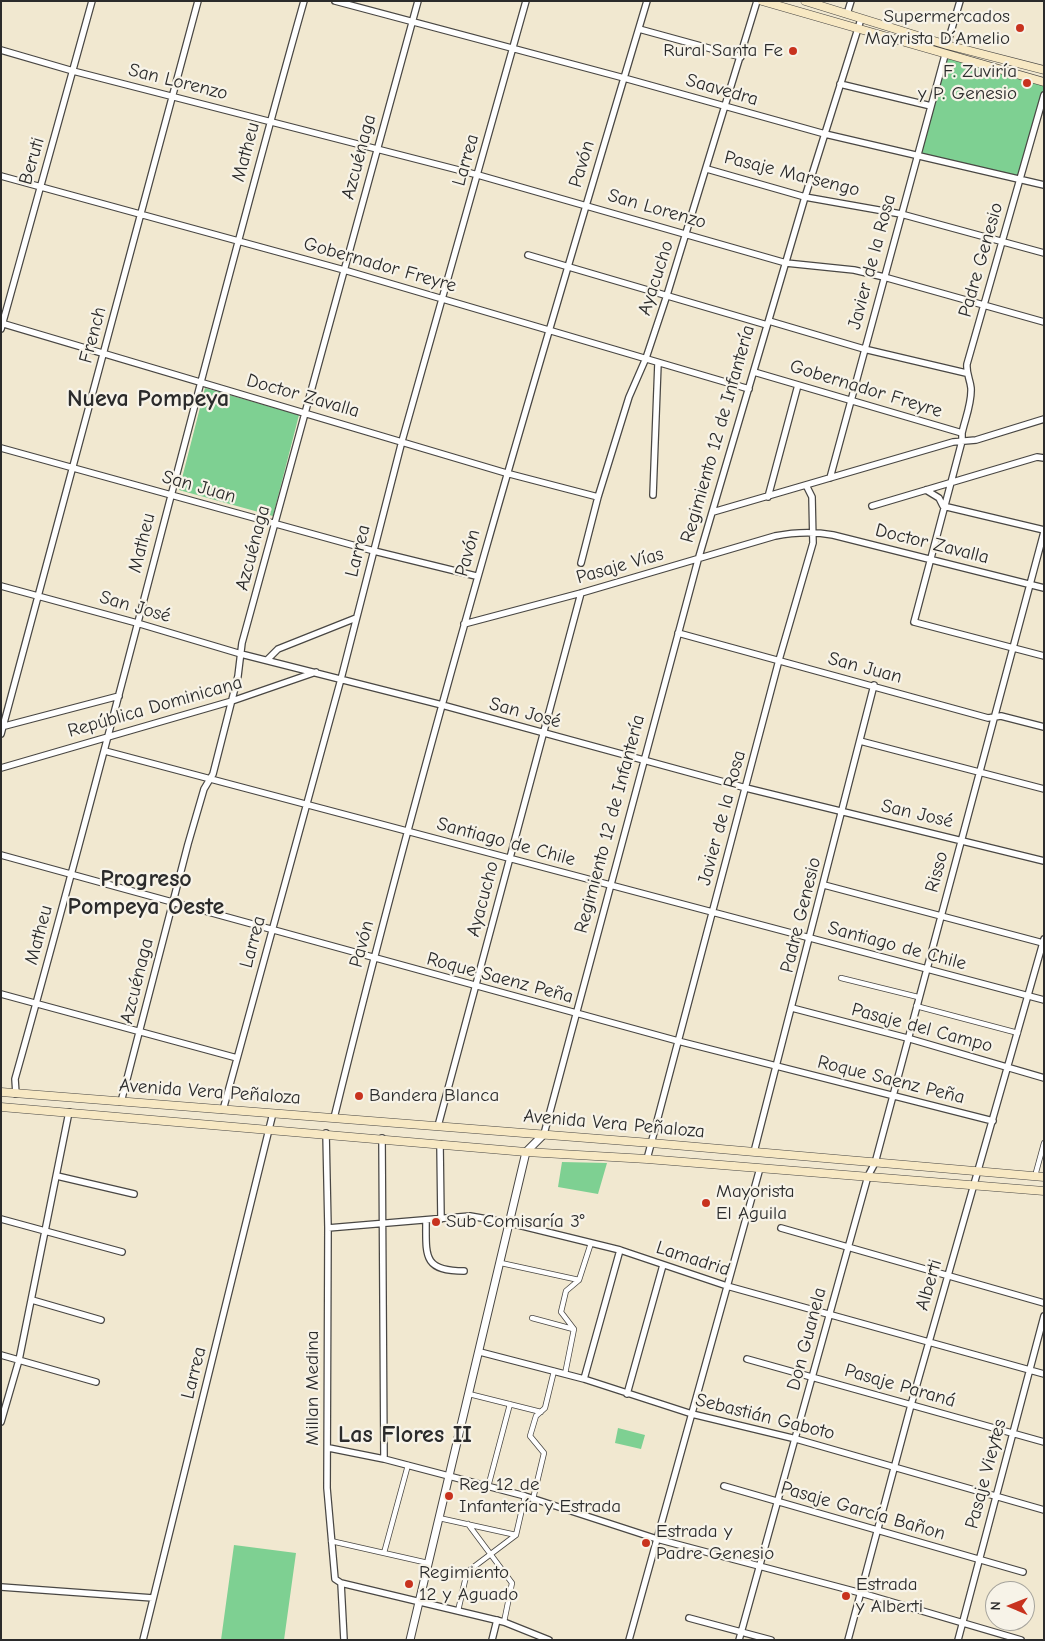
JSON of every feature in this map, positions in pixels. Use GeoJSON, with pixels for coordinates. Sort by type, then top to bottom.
{"type":"FeatureCollection","features":[{"type":"Feature","properties":{"kind":"main road"},"geometry":{"type":"LineString","coordinates":[[762,1],[857,30],[1044,82]]}},
{"type":"Feature","properties":{"kind":"main road"},"geometry":{"type":"LineString","coordinates":[[805,1],[947,45],[1044,70]]}},
{"type":"Feature","properties":{"kind":"main road","name":"Avenida Vera Peñaloza"},"geometry":{"type":"LineString","coordinates":[[1,1092],[544,1134],[1044,1177]]}},
{"type":"Feature","properties":{"kind":"main road","name":"Avenida Vera Peñaloza"},"geometry":{"type":"LineString","coordinates":[[1,1107],[326,1133],[526,1152],[647,1159],[1044,1191]]}},
{"type":"Feature","properties":{"kind":"street","name":"Beruti"},"geometry":{"type":"LineString","coordinates":[[2,325],[92,1]]}},
{"type":"Feature","properties":{"kind":"street","name":"French"},"geometry":{"type":"LineString","coordinates":[[1,734],[198,1]]}},
{"type":"Feature","properties":{"kind":"street","name":"Matheu"},"geometry":{"type":"LineString","coordinates":[[16,1094],[15,1079],[120,696],[170,494],[270,120],[304,1]]}},
{"type":"Feature","properties":{"kind":"street","name":"Saavedra"},"geometry":{"type":"LineString","coordinates":[[335,1],[825,134],[918,154],[1044,185]]}},
{"type":"Feature","properties":{"kind":"street","name":"Azcuénaga"},"geometry":{"type":"LineString","coordinates":[[122,1102],[172,904],[204,789],[213,774],[232,701],[241,662],[241,654],[275,524],[418,1]]}},
{"type":"Feature","properties":{"kind":"street","name":"Larrea"},"geometry":{"type":"LineString","coordinates":[[223,1110],[341,679],[402,441],[526,1]]}},
{"type":"Feature","properties":{"kind":"street","name":"Pavón"},"geometry":{"type":"LineString","coordinates":[[334,1118],[374,959],[476,576],[566,266],[647,1]]}},
{"type":"Feature","properties":{"kind":"street","name":"Ayacucho"},"geometry":{"type":"LineString","coordinates":[[581,563],[598,496],[629,397],[646,358],[667,294],[727,106],[757,1]]}},
{"type":"Feature","properties":{"kind":"street"},"geometry":{"type":"LineString","coordinates":[[847,14],[851,1]]}},
{"type":"Feature","properties":{"kind":"street"},"geometry":{"type":"LineString","coordinates":[[947,45],[960,1]]}},
{"type":"Feature","properties":{"kind":"street","name":"Regimiento 12 de Infantería"},"geometry":{"type":"LineString","coordinates":[[544,1134],[698,560],[805,197],[861,19]]}},
{"type":"Feature","properties":{"kind":"street"},"geometry":{"type":"LineString","coordinates":[[639,29],[741,57]]}},
{"type":"Feature","properties":{"kind":"street","name":"San Lorenzo"},"geometry":{"type":"LineString","coordinates":[[1,50],[73,71],[270,120],[586,204],[786,263],[854,270],[1044,322]]}},
{"type":"Feature","properties":{"kind":"street","name":"Javier de la Rosa"},"geometry":{"type":"LineString","coordinates":[[830,478],[945,55]]}},
{"type":"Feature","properties":{"kind":"street"},"geometry":{"type":"LineString","coordinates":[[840,84],[931,106]]}},
{"type":"Feature","properties":{"kind":"street","name":"Padre Genesio"},"geometry":{"type":"LineString","coordinates":[[962,433],[971,395],[971,386],[966,373],[1044,95]]}},
{"type":"Feature","properties":{"kind":"street","name":"Pasaje Marsengo"},"geometry":{"type":"LineString","coordinates":[[707,169],[805,197],[901,214],[1044,253]]}},
{"type":"Feature","properties":{"kind":"street","name":"Gobernador Freyre"},"geometry":{"type":"LineString","coordinates":[[1,176],[548,328],[658,363],[749,389]]}},
{"type":"Feature","properties":{"kind":"street"},"geometry":{"type":"LineString","coordinates":[[528,255],[768,323],[966,373]]}},
{"type":"Feature","properties":{"kind":"street","name":"Doctor Zavalla"},"geometry":{"type":"LineString","coordinates":[[2,325],[306,412],[506,473],[598,496]]}},
{"type":"Feature","properties":{"kind":"street"},"geometry":{"type":"LineString","coordinates":[[653,495],[658,363]]}},
{"type":"Feature","properties":{"kind":"street","name":"Gobernador Freyre"},"geometry":{"type":"LineString","coordinates":[[754,372],[962,433],[962,441]]}},
{"type":"Feature","properties":{"kind":"street"},"geometry":{"type":"LineString","coordinates":[[768,497],[798,384]]}},
{"type":"Feature","properties":{"kind":"street"},"geometry":{"type":"LineString","coordinates":[[713,512],[962,441],[976,440],[1044,419]]}},
{"type":"Feature","properties":{"kind":"street"},"geometry":{"type":"LineString","coordinates":[[962,441],[943,506],[930,558],[929,571],[914,622],[1044,656]]}},
{"type":"Feature","properties":{"kind":"street","name":"San Juan"},"geometry":{"type":"LineString","coordinates":[[1,448],[374,551],[476,576]]}},
{"type":"Feature","properties":{"kind":"street"},"geometry":{"type":"LineString","coordinates":[[872,506],[1037,458],[1044,458]]}},
{"type":"Feature","properties":{"kind":"street","name":"Javier de la Rosa"},"geometry":{"type":"LineString","coordinates":[[647,1159],[779,660],[813,543],[812,497],[806,485]]}},
{"type":"Feature","properties":{"kind":"street"},"geometry":{"type":"LineString","coordinates":[[926,490],[939,498],[943,506],[1044,531]]}},
{"type":"Feature","properties":{"kind":"street","name":"Risso"},"geometry":{"type":"LineString","coordinates":[[875,1163],[925,969],[1044,531]]}},
{"type":"Feature","properties":{"kind":"street","name":"Doctor Zavalla"},"geometry":{"type":"LineString","coordinates":[[813,532],[930,558],[1044,588]]}},
{"type":"Feature","properties":{"kind":"street","name":"Pasaje Vías"},"geometry":{"type":"LineString","coordinates":[[464,624],[698,560],[775,536],[813,532]]}},
{"type":"Feature","properties":{"kind":"street","name":"San José"},"geometry":{"type":"LineString","coordinates":[[1,586],[241,654],[316,672],[746,788],[961,839],[1044,861]]}},
{"type":"Feature","properties":{"kind":"street","name":"Ayacucho"},"geometry":{"type":"LineString","coordinates":[[438,1126],[474,986],[581,593]]}},
{"type":"Feature","properties":{"kind":"street"},"geometry":{"type":"LineString","coordinates":[[266,660],[278,649],[356,618]]}},
{"type":"Feature","properties":{"kind":"street","name":"San Juan"},"geometry":{"type":"LineString","coordinates":[[678,633],[874,685],[988,718],[1001,716],[1044,727]]}},
{"type":"Feature","properties":{"kind":"street","name":"República Dominicana"},"geometry":{"type":"LineString","coordinates":[[1,768],[232,701],[316,672]]}},
{"type":"Feature","properties":{"kind":"street","name":"Padre Genesio"},"geometry":{"type":"LineString","coordinates":[[754,1152],[778,1067],[874,685]]}},
{"type":"Feature","properties":{"kind":"street"},"geometry":{"type":"LineString","coordinates":[[2,727],[120,696]]}},
{"type":"Feature","properties":{"kind":"street"},"geometry":{"type":"LineString","coordinates":[[860,741],[1044,789]]}},
{"type":"Feature","properties":{"kind":"street","name":"Santiago de Chile"},"geometry":{"type":"LineString","coordinates":[[105,751],[1044,1000]]}},
{"type":"Feature","properties":{"kind":"street","name":"Roque Saenz Peña"},"geometry":{"type":"LineString","coordinates":[[1,855],[172,904],[678,1042],[892,1094],[993,1121]]}},
{"type":"Feature","properties":{"kind":"street"},"geometry":{"type":"LineString","coordinates":[[824,885],[1043,941]]}},
{"type":"Feature","properties":{"kind":"street","name":"Alberti"},"geometry":{"type":"LineString","coordinates":[[848,1640],[911,1405],[1043,941]]}},
{"type":"Feature","properties":{"kind":"street"},"geometry":{"type":"LineString","coordinates":[[841,978],[918,997]]}},
{"type":"Feature","properties":{"kind":"street"},"geometry":{"type":"LineString","coordinates":[[1,994],[237,1058]]}},
{"type":"Feature","properties":{"kind":"street"},"geometry":{"type":"LineString","coordinates":[[916,1006],[1018,1033]]}},
{"type":"Feature","properties":{"kind":"street","name":"Pasaje del Campo"},"geometry":{"type":"LineString","coordinates":[[792,1008],[907,1038],[1044,1078]]}},
{"type":"Feature","properties":{"kind":"street"},"geometry":{"type":"LineString","coordinates":[[1,1422],[19,1360],[69,1112]]}},
{"type":"Feature","properties":{"kind":"street","name":"Larrea"},"geometry":{"type":"LineString","coordinates":[[143,1640],[175,1518],[273,1113]]}},
{"type":"Feature","properties":{"kind":"street","name":"Millan Medina"},"geometry":{"type":"LineString","coordinates":[[326,1133],[329,1448],[327,1488],[335,1579],[341,1583],[344,1640]]}},
{"type":"Feature","properties":{"kind":"street"},"geometry":{"type":"LineString","coordinates":[[410,1640],[526,1152],[544,1134]]}},
{"type":"Feature","properties":{"kind":"street"},"geometry":{"type":"LineString","coordinates":[[382,1138],[384,1459]]}},
{"type":"Feature","properties":{"kind":"street"},"geometry":{"type":"LineString","coordinates":[[1035,1176],[1044,1143]]}},
{"type":"Feature","properties":{"kind":"street"},"geometry":{"type":"LineString","coordinates":[[440,1144],[441,1219]]}},
{"type":"Feature","properties":{"kind":"street","name":"Don Guanela"},"geometry":{"type":"LineString","coordinates":[[739,1640],[868,1176],[875,1163]]}},
{"type":"Feature","properties":{"kind":"street"},"geometry":{"type":"LineString","coordinates":[[629,1640],[760,1168]]}},
{"type":"Feature","properties":{"kind":"street"},"geometry":{"type":"LineString","coordinates":[[57,1176],[134,1194]]}},
{"type":"Feature","properties":{"kind":"street","name":"Lamadrid"},"geometry":{"type":"LineString","coordinates":[[328,1228],[470,1216],[510,1223],[620,1250],[727,1286],[1044,1374]]}},
{"type":"Feature","properties":{"kind":"street"},"geometry":{"type":"LineString","coordinates":[[1,1218],[122,1252]]}},
{"type":"Feature","properties":{"kind":"street"},"geometry":{"type":"LineString","coordinates":[[426,1221],[426,1253],[432,1264],[440,1270],[464,1271]]}},
{"type":"Feature","properties":{"kind":"street"},"geometry":{"type":"LineString","coordinates":[[781,1228],[1044,1303]]}},
{"type":"Feature","properties":{"kind":"street"},"geometry":{"type":"LineString","coordinates":[[565,1374],[574,1329],[561,1312],[566,1291],[579,1280],[591,1243]]}},
{"type":"Feature","properties":{"kind":"street"},"geometry":{"type":"LineString","coordinates":[[584,1379],[620,1250]]}},
{"type":"Feature","properties":{"kind":"street"},"geometry":{"type":"LineString","coordinates":[[501,1263],[579,1280]]}},
{"type":"Feature","properties":{"kind":"street"},"geometry":{"type":"LineString","coordinates":[[626,1394],[663,1265]]}},
{"type":"Feature","properties":{"kind":"street"},"geometry":{"type":"LineString","coordinates":[[32,1300],[102,1320]]}},
{"type":"Feature","properties":{"kind":"street","name":"Pasaje Vieytes"},"geometry":{"type":"LineString","coordinates":[[958,1640],[1044,1316]]}},
{"type":"Feature","properties":{"kind":"street"},"geometry":{"type":"LineString","coordinates":[[532,1318],[574,1329]]}},
{"type":"Feature","properties":{"kind":"street","name":"Sebastián Gaboto"},"geometry":{"type":"LineString","coordinates":[[480,1352],[584,1379],[692,1414],[796,1439],[1044,1510]]}},
{"type":"Feature","properties":{"kind":"street"},"geometry":{"type":"LineString","coordinates":[[1,1355],[96,1382]]}},
{"type":"Feature","properties":{"kind":"street","name":"Pasaje Paraná"},"geometry":{"type":"LineString","coordinates":[[747,1360],[1044,1442]]}},
{"type":"Feature","properties":{"kind":"street"},"geometry":{"type":"LineString","coordinates":[[533,1499],[544,1453],[530,1436],[536,1416],[545,1408],[554,1371]]}},
{"type":"Feature","properties":{"kind":"street"},"geometry":{"type":"LineString","coordinates":[[469,1394],[541,1412]]}},
{"type":"Feature","properties":{"kind":"street"},"geometry":{"type":"LineString","coordinates":[[488,1487],[510,1404]]}},
{"type":"Feature","properties":{"kind":"street"},"geometry":{"type":"LineString","coordinates":[[329,1448],[384,1459],[524,1496],[657,1539],[861,1593],[1021,1640]]}},
{"type":"Feature","properties":{"kind":"street"},"geometry":{"type":"LineString","coordinates":[[384,1553],[408,1465]]}},
{"type":"Feature","properties":{"kind":"street","name":"Pasaje García Bañon"},"geometry":{"type":"LineString","coordinates":[[724,1486],[1023,1572]]}},
{"type":"Feature","properties":{"kind":"street"},"geometry":{"type":"LineString","coordinates":[[458,1611],[467,1572],[516,1535],[524,1496]]}},
{"type":"Feature","properties":{"kind":"street"},"geometry":{"type":"LineString","coordinates":[[439,1518],[516,1535]]}},
{"type":"Feature","properties":{"kind":"street"},"geometry":{"type":"LineString","coordinates":[[468,1524],[512,1583],[492,1640]]}},
{"type":"Feature","properties":{"kind":"street"},"geometry":{"type":"LineString","coordinates":[[331,1541],[428,1563]]}},
{"type":"Feature","properties":{"kind":"street"},"geometry":{"type":"LineString","coordinates":[[341,1583],[500,1621],[548,1640]]}},
{"type":"Feature","properties":{"kind":"street"},"geometry":{"type":"LineString","coordinates":[[1,1587],[153,1598]]}},
{"type":"Feature","properties":{"kind":"street"},"geometry":{"type":"LineString","coordinates":[[689,1618],[771,1640]]}},
{"type":"Feature","properties":{"kind":"green space"},"geometry":{"type":"Polygon","coordinates":[[[946,57],[1044,83],[1044,92],[1019,178],[919,153],[946,57]]]}},
{"type":"Feature","properties":{"kind":"green space"},"geometry":{"type":"Polygon","coordinates":[[[205,388],[299,415],[273,516],[179,490],[205,388]]]}},
{"type":"Feature","properties":{"kind":"green space"},"geometry":{"type":"Polygon","coordinates":[[[562,1162],[607,1163],[598,1194],[558,1187],[562,1162]]]}},
{"type":"Feature","properties":{"kind":"green space"},"geometry":{"type":"Polygon","coordinates":[[[618,1428],[645,1435],[641,1449],[615,1443],[618,1428]]]}},
{"type":"Feature","properties":{"kind":"green space"},"geometry":{"type":"Polygon","coordinates":[[[234,1545],[296,1553],[284,1640],[221,1640],[234,1545]]]}},
{"type":"Feature","properties":{"kind":"place","name":"Supermercados Mayrista D´Amelio"},"geometry":{"type":"Point","coordinates":[1020,28]}},
{"type":"Feature","properties":{"kind":"place","name":"Rural Santa Fe"},"geometry":{"type":"Point","coordinates":[793,51]}},
{"type":"Feature","properties":{"kind":"place","name":"F. Zuviría y P. Genesio"},"geometry":{"type":"Point","coordinates":[1027,83]}},
{"type":"Feature","properties":{"kind":"place","name":"Bandera Blanca"},"geometry":{"type":"Point","coordinates":[359,1096]}},
{"type":"Feature","properties":{"kind":"place","name":"Mayorista El Aguila"},"geometry":{"type":"Point","coordinates":[706,1203]}},
{"type":"Feature","properties":{"kind":"place","name":"Sub Comisaría 3°"},"geometry":{"type":"Point","coordinates":[436,1222]}},
{"type":"Feature","properties":{"kind":"place","name":"Reg 12 de Infantería y Estrada"},"geometry":{"type":"Point","coordinates":[449,1496]}},
{"type":"Feature","properties":{"kind":"place","name":"Estrada y Padre Genesio"},"geometry":{"type":"Point","coordinates":[646,1543]}},
{"type":"Feature","properties":{"kind":"place","name":"Regimiento 12 y Aguado"},"geometry":{"type":"Point","coordinates":[409,1584]}},
{"type":"Feature","properties":{"kind":"place","name":"Estrada y Alberti"},"geometry":{"type":"Point","coordinates":[846,1596]}},
{"type":"Feature","properties":{"kind":"district","name":"Nueva Pompeya"},"geometry":{"type":"Point","coordinates":[148,399]}},
{"type":"Feature","properties":{"kind":"district","name":"Progreso Pompeya Oeste"},"geometry":{"type":"Point","coordinates":[146,893]}},
{"type":"Feature","properties":{"kind":"district","name":"Las Flores II"},"geometry":{"type":"Point","coordinates":[405,1435]}}]}
